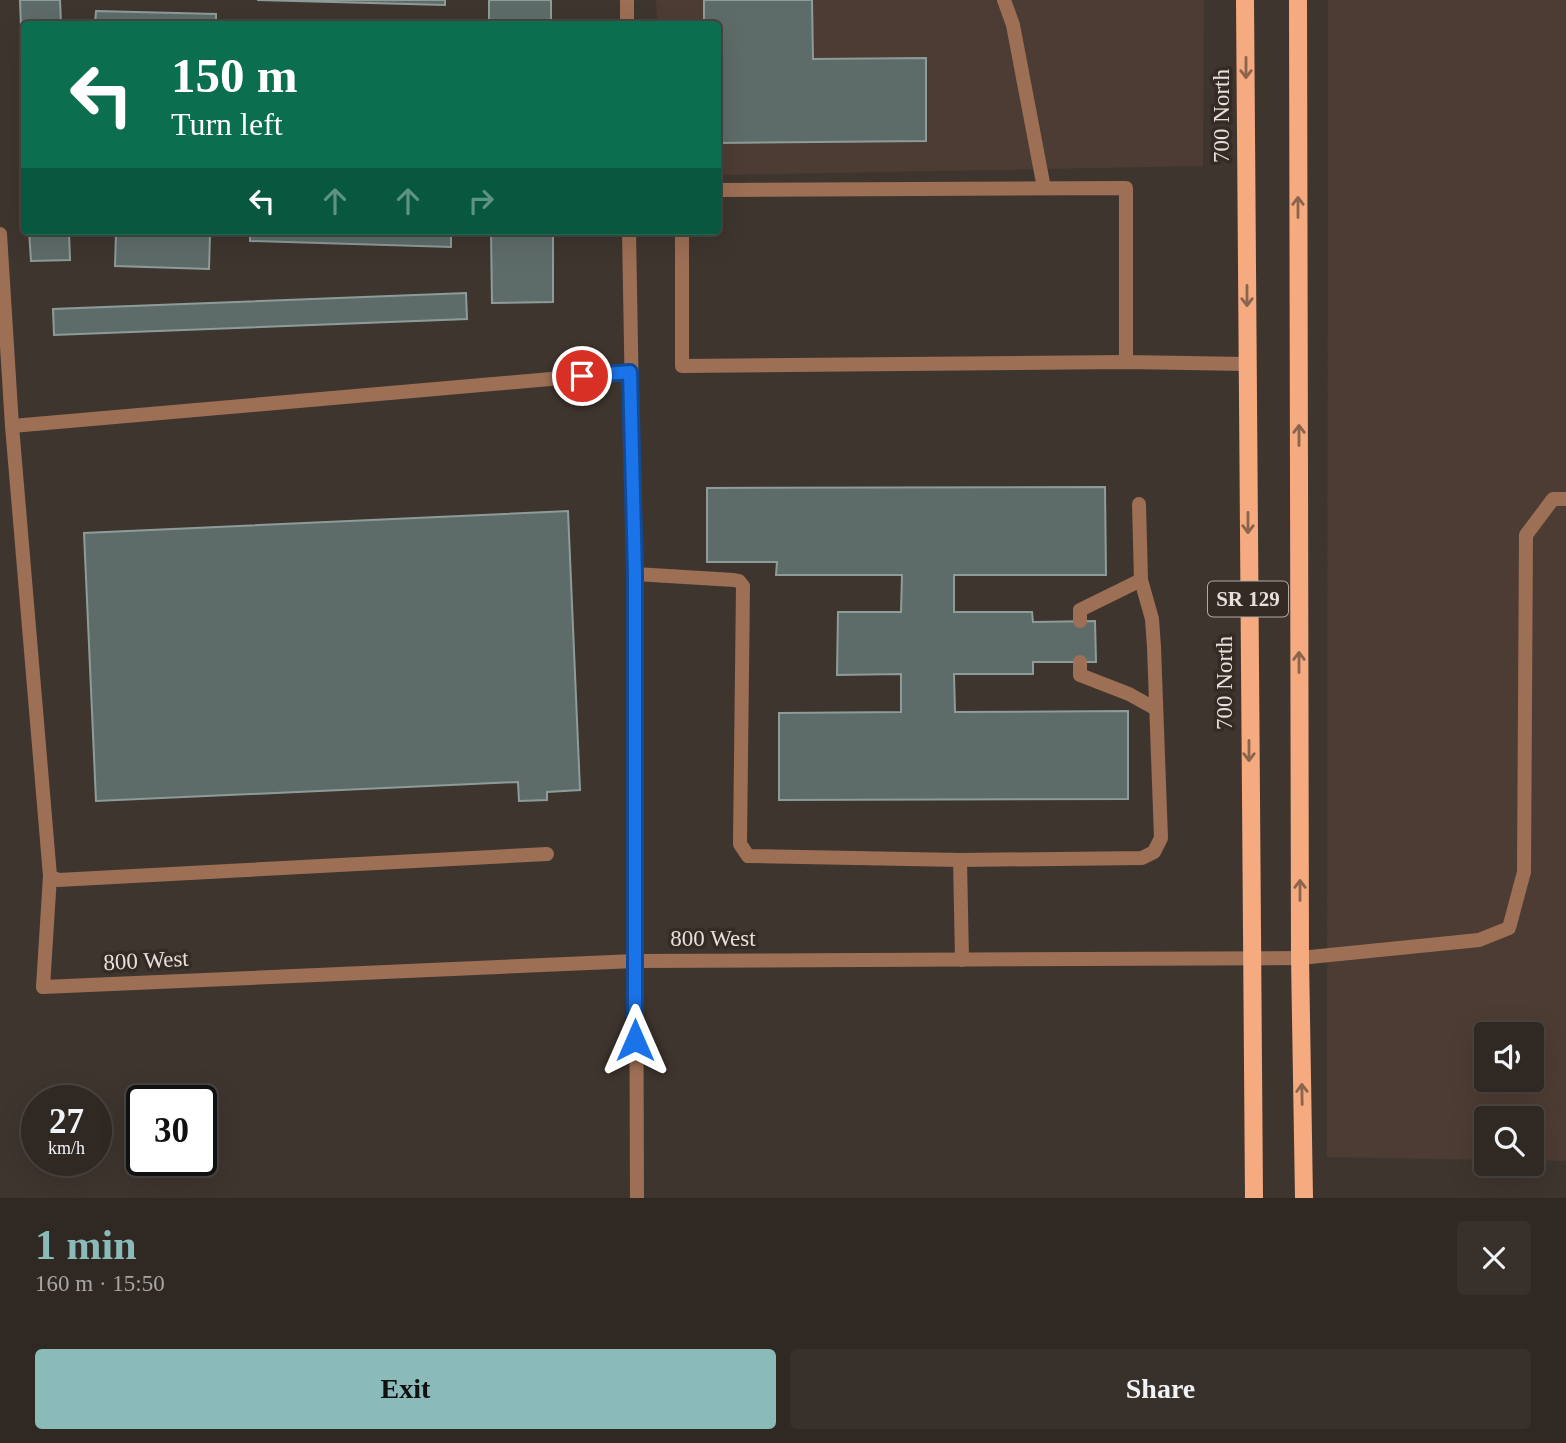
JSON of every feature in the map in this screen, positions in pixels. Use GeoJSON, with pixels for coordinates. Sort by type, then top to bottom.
{"type":"FeatureCollection","features":[{"type":"Feature","properties":{"kind":"main road","name":"700 North"},"geometry":{"type":"LineString","coordinates":[[1245,0],[1250,959],[1254,1198]]}},
{"type":"Feature","properties":{"kind":"main road","name":"SR 129"},"geometry":{"type":"LineString","coordinates":[[1298,0],[1300,958],[1304,1198]]}},
{"type":"Feature","properties":{"kind":"street"},"geometry":{"type":"LineString","coordinates":[[627,0],[627,21]]}},
{"type":"Feature","properties":{"kind":"street"},"geometry":{"type":"LineString","coordinates":[[1004,0],[1013,25],[1044,188]]}},
{"type":"Feature","properties":{"kind":"street"},"geometry":{"type":"LineString","coordinates":[[721,190],[1126,188],[1126,362]]}},
{"type":"Feature","properties":{"kind":"street"},"geometry":{"type":"LineString","coordinates":[[0,234],[12,426],[50,876],[58,880],[547,854]]}},
{"type":"Feature","properties":{"kind":"street"},"geometry":{"type":"LineString","coordinates":[[629,235],[635,574],[637,1198]]}},
{"type":"Feature","properties":{"kind":"street"},"geometry":{"type":"LineString","coordinates":[[682,235],[682,366],[1126,362],[1247,364]]}},
{"type":"Feature","properties":{"kind":"street"},"geometry":{"type":"LineString","coordinates":[[12,426],[630,372]]}},
{"type":"Feature","properties":{"kind":"street","name":"800 West"},"geometry":{"type":"LineString","coordinates":[[50,876],[43,988],[635,961],[1300,958],[1479,940],[1509,929],[1524,872],[1526,535],[1553,499],[1566,499]]}},
{"type":"Feature","properties":{"kind":"street"},"geometry":{"type":"LineString","coordinates":[[635,574],[734,580],[743,586],[740,844],[748,856],[960,860],[1142,858],[1154,852],[1161,838],[1152,619],[1141,580],[1139,505]]}},
{"type":"Feature","properties":{"kind":"street"},"geometry":{"type":"LineString","coordinates":[[1080,621],[1080,610],[1141,580]]}},
{"type":"Feature","properties":{"kind":"street"},"geometry":{"type":"LineString","coordinates":[[1080,663],[1080,675],[1129,694],[1156,709]]}},
{"type":"Feature","properties":{"kind":"street"},"geometry":{"type":"LineString","coordinates":[[960,860],[961,960]]}},
{"type":"Feature","properties":{"kind":"shaded area"},"geometry":{"type":"Polygon","coordinates":[[[656,0],[1204,0],[1203,166],[721,175],[721,21],[657,21],[656,0]]]}},
{"type":"Feature","properties":{"kind":"shaded area"},"geometry":{"type":"Polygon","coordinates":[[[1328,0],[1566,0],[1566,1161],[1544,1160],[1544,1106],[1474,1106],[1474,1160],[1327,1157],[1328,0]]]}},
{"type":"Feature","properties":{"kind":"building"},"geometry":{"type":"Polygon","coordinates":[[[20,0],[60,0],[61,21],[21,21],[21,27],[20,0]]]}},
{"type":"Feature","properties":{"kind":"building"},"geometry":{"type":"Polygon","coordinates":[[[257,0],[445,0],[445,5],[257,0]]]}},
{"type":"Feature","properties":{"kind":"building"},"geometry":{"type":"Polygon","coordinates":[[[489,0],[551,0],[551,21],[489,21],[489,0]]]}},
{"type":"Feature","properties":{"kind":"building"},"geometry":{"type":"Polygon","coordinates":[[[704,0],[812,0],[813,59],[926,58],[926,141],[721,143],[721,21],[704,21],[704,0]]]}},
{"type":"Feature","properties":{"kind":"building"},"geometry":{"type":"Polygon","coordinates":[[[96,11],[216,14],[216,21],[95,21],[96,11]]]}},
{"type":"Feature","properties":{"kind":"building"},"geometry":{"type":"Polygon","coordinates":[[[29,235],[69,235],[70,260],[31,261],[29,235]]]}},
{"type":"Feature","properties":{"kind":"building"},"geometry":{"type":"Polygon","coordinates":[[[116,235],[210,235],[209,269],[115,266],[116,235]]]}},
{"type":"Feature","properties":{"kind":"building"},"geometry":{"type":"Polygon","coordinates":[[[250,235],[451,235],[451,247],[250,241],[250,235]]]}},
{"type":"Feature","properties":{"kind":"building"},"geometry":{"type":"Polygon","coordinates":[[[491,235],[553,235],[553,302],[492,303],[491,235]]]}},
{"type":"Feature","properties":{"kind":"building"},"geometry":{"type":"Polygon","coordinates":[[[466,293],[467,319],[54,335],[53,309],[466,293]]]}},
{"type":"Feature","properties":{"kind":"building"},"geometry":{"type":"Polygon","coordinates":[[[1105,487],[1106,575],[954,575],[954,612],[1032,612],[1033,622],[1095,621],[1096,662],[1033,662],[1033,674],[954,674],[955,712],[1128,711],[1128,799],[779,800],[779,713],[901,712],[901,674],[837,675],[838,612],[901,612],[902,575],[776,575],[777,562],[707,562],[707,488],[1105,487]]]}},
{"type":"Feature","properties":{"kind":"building"},"geometry":{"type":"Polygon","coordinates":[[[568,511],[580,790],[547,792],[547,800],[519,801],[518,782],[96,801],[84,533],[568,511]]]}},
{"type":"Feature","properties":{"kind":"route"},"geometry":{"type":"LineString","coordinates":[[582,376],[630,372],[635,574],[635,1040]]}}]}
